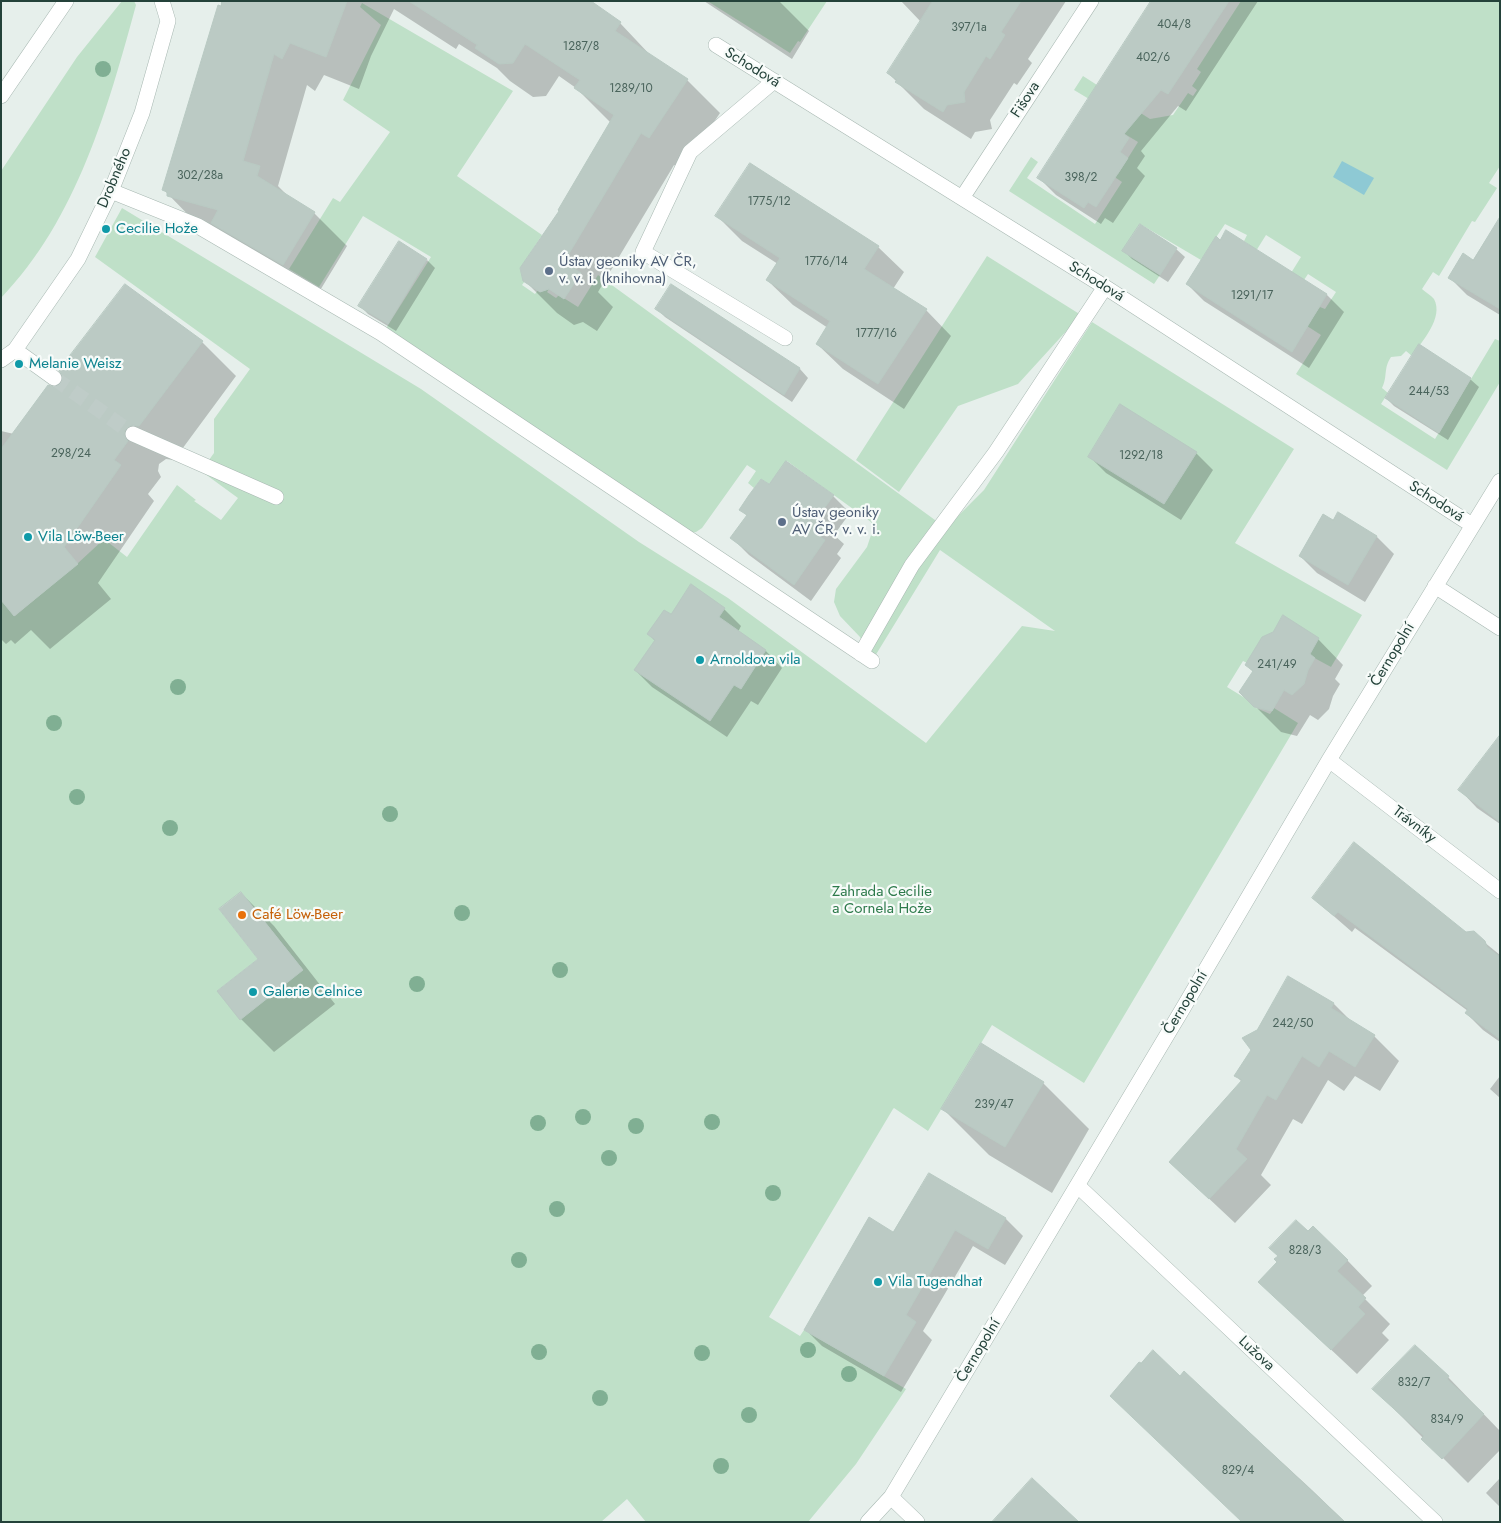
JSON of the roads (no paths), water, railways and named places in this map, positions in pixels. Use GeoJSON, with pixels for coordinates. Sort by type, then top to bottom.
{"type":"FeatureCollection","features":[{"type":"Feature","properties":{"kind":"street"},"geometry":{"type":"LineString","coordinates":[[1,96],[66,1]]}},
{"type":"Feature","properties":{"kind":"street","name":"Drobného"},"geometry":{"type":"LineString","coordinates":[[1,360],[15,350],[78,259],[112,191],[142,113],[168,21],[162,1]]}},
{"type":"Feature","properties":{"kind":"street","name":"Fišova"},"geometry":{"type":"LineString","coordinates":[[962,198],[1091,1]]}},
{"type":"Feature","properties":{"kind":"street","name":"Schodová"},"geometry":{"type":"LineString","coordinates":[[716,45],[1105,287],[1472,525]]}},
{"type":"Feature","properties":{"kind":"street"},"geometry":{"type":"LineString","coordinates":[[774,81],[690,152],[643,252],[786,338]]}},
{"type":"Feature","properties":{"kind":"street"},"geometry":{"type":"LineString","coordinates":[[112,191],[198,226],[381,333],[866,658],[912,565],[996,452],[1105,287]]}},
{"type":"Feature","properties":{"kind":"street"},"geometry":{"type":"LineString","coordinates":[[15,350],[54,378]]}},
{"type":"Feature","properties":{"kind":"street"},"geometry":{"type":"LineString","coordinates":[[133,434],[276,497]]}},
{"type":"Feature","properties":{"kind":"street","name":"Černopolní"},"geometry":{"type":"LineString","coordinates":[[868,1522],[891,1497],[1078,1186],[1329,760],[1500,481]]}},
{"type":"Feature","properties":{"kind":"street"},"geometry":{"type":"LineString","coordinates":[[1435,586],[1500,628]]}},
{"type":"Feature","properties":{"kind":"street","name":"Trávníky"},"geometry":{"type":"LineString","coordinates":[[1329,760],[1500,891]]}},
{"type":"Feature","properties":{"kind":"street","name":"Lužova"},"geometry":{"type":"LineString","coordinates":[[1078,1186],[1435,1522]]}},
{"type":"Feature","properties":{"kind":"street"},"geometry":{"type":"LineString","coordinates":[[891,1497],[917,1522]]}},
{"type":"Feature","properties":{"kind":"water"},"geometry":{"type":"Polygon","coordinates":[[[1342,161],[1374,178],[1364,195],[1333,177],[1342,161]]]}},
{"type":"Feature","properties":{"kind":"tunnel"},"geometry":{"type":"LineString","coordinates":[[54,378],[133,434]]}},
{"type":"Feature","properties":{"kind":"place","name":"Cecilie Hože"},"geometry":{"type":"Point","coordinates":[106,229]}},
{"type":"Feature","properties":{"kind":"place","name":"Ústav geoniky AV ČR, v. v. i. (knihovna)"},"geometry":{"type":"Point","coordinates":[549,271]}},
{"type":"Feature","properties":{"kind":"place","name":"Melanie Weisz"},"geometry":{"type":"Point","coordinates":[19,364]}},
{"type":"Feature","properties":{"kind":"place","name":"Ústav geoniky AV ČR, v. v. i."},"geometry":{"type":"Point","coordinates":[782,522]}},
{"type":"Feature","properties":{"kind":"place","name":"Vila Löw-Beer"},"geometry":{"type":"Point","coordinates":[28,537]}},
{"type":"Feature","properties":{"kind":"place","name":"Arnoldova vila"},"geometry":{"type":"Point","coordinates":[700,660]}},
{"type":"Feature","properties":{"kind":"place","name":"Café Löw-Beer"},"geometry":{"type":"Point","coordinates":[242,915]}},
{"type":"Feature","properties":{"kind":"place","name":"Galerie Celnice"},"geometry":{"type":"Point","coordinates":[253,992]}},
{"type":"Feature","properties":{"kind":"place","name":"Vila Tugendhat"},"geometry":{"type":"Point","coordinates":[878,1282]}},
{"type":"Feature","properties":{"kind":"park label","name":"Zahrada Cecilie a Cornela Hože"},"geometry":{"type":"Point","coordinates":[882,900]}}]}
